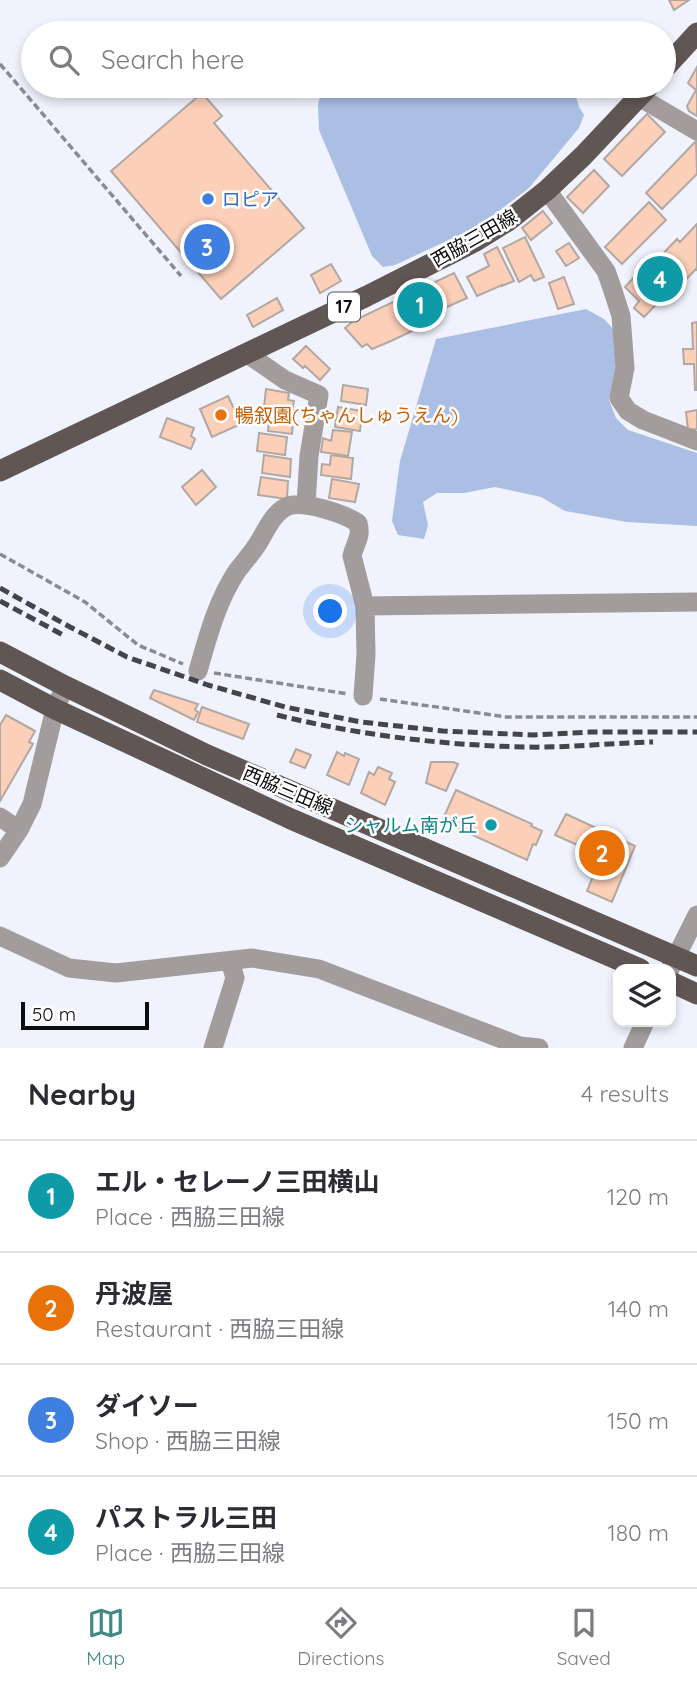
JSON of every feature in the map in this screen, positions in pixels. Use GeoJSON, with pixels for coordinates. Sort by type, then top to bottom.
{"type":"FeatureCollection","features":[{"type":"Feature","properties":{"kind":"main road"},"geometry":{"type":"LineString","coordinates":[[676,56],[697,33]]}},
{"type":"Feature","properties":{"kind":"main road","name":"西脇三田線"},"geometry":{"type":"LineString","coordinates":[[0,471],[474,242],[508,221],[547,190],[637,98]]}},
{"type":"Feature","properties":{"kind":"main road","name":"西脇三田線"},"geometry":{"type":"LineString","coordinates":[[0,652],[207,755],[673,963],[697,966]]}},
{"type":"Feature","properties":{"kind":"main road","name":"西脇三田線"},"geometry":{"type":"LineString","coordinates":[[0,680],[55,709],[291,819],[628,964]]}},
{"type":"Feature","properties":{"kind":"main road"},"geometry":{"type":"LineString","coordinates":[[676,984],[697,994]]}},
{"type":"Feature","properties":{"kind":"street"},"geometry":{"type":"LineString","coordinates":[[653,98],[697,131]]}},
{"type":"Feature","properties":{"kind":"street"},"geometry":{"type":"LineString","coordinates":[[547,190],[606,271],[612,288],[621,316],[625,368],[620,398],[628,411],[643,420],[697,440]]}},
{"type":"Feature","properties":{"kind":"street"},"geometry":{"type":"LineString","coordinates":[[246,353],[285,380],[319,395],[309,456],[306,505]]}},
{"type":"Feature","properties":{"kind":"street"},"geometry":{"type":"LineString","coordinates":[[198,671],[213,617],[236,572],[277,514],[288,506],[306,505],[345,515],[358,523],[359,539],[352,556],[365,606],[363,696]]}},
{"type":"Feature","properties":{"kind":"street"},"geometry":{"type":"LineString","coordinates":[[365,606],[697,602]]}},
{"type":"Feature","properties":{"kind":"street"},"geometry":{"type":"LineString","coordinates":[[0,858],[32,804],[55,709],[65,686]]}},
{"type":"Feature","properties":{"kind":"street"},"geometry":{"type":"LineString","coordinates":[[0,817],[19,830]]}},
{"type":"Feature","properties":{"kind":"street"},"geometry":{"type":"LineString","coordinates":[[673,963],[697,915]]}},
{"type":"Feature","properties":{"kind":"street"},"geometry":{"type":"LineString","coordinates":[[0,936],[69,968],[116,973],[252,958],[319,969],[520,1046],[538,1048]]}},
{"type":"Feature","properties":{"kind":"street"},"geometry":{"type":"LineString","coordinates":[[213,1048],[235,978],[230,961]]}},
{"type":"Feature","properties":{"kind":"street"},"geometry":{"type":"LineString","coordinates":[[633,1048],[643,1027]]}},
{"type":"Feature","properties":{"kind":"path"},"geometry":{"type":"LineString","coordinates":[[0,64],[21,89]]}},
{"type":"Feature","properties":{"kind":"path"},"geometry":{"type":"LineString","coordinates":[[29,98],[181,276]]}},
{"type":"Feature","properties":{"kind":"path"},"geometry":{"type":"LineString","coordinates":[[0,554],[85,602],[138,645],[198,671],[507,717],[697,717]]}},
{"type":"Feature","properties":{"kind":"water"},"geometry":{"type":"Polygon","coordinates":[[[320,98],[576,98],[584,115],[579,128],[529,188],[479,226],[395,265],[383,267],[372,256],[319,130],[320,98]]]}},
{"type":"Feature","properties":{"kind":"water"},"geometry":{"type":"Polygon","coordinates":[[[586,309],[604,319],[617,333],[619,363],[609,400],[616,418],[628,430],[697,453],[697,526],[627,522],[565,511],[541,497],[495,487],[464,493],[437,493],[423,502],[428,525],[424,539],[398,535],[392,521],[400,461],[436,339],[586,309]]]}},
{"type":"Feature","properties":{"kind":"building"},"geometry":{"type":"Polygon","coordinates":[[[669,0],[689,0],[674,10],[669,0]]]}},
{"type":"Feature","properties":{"kind":"building"},"geometry":{"type":"Polygon","coordinates":[[[697,67],[697,116],[689,111],[687,106],[696,90],[688,83],[697,67]]]}},
{"type":"Feature","properties":{"kind":"building","name":"ロピア"},"geometry":{"type":"Polygon","coordinates":[[[196,98],[206,98],[222,116],[214,123],[304,228],[221,299],[111,171],[196,98]]]}},
{"type":"Feature","properties":{"kind":"building"},"geometry":{"type":"Polygon","coordinates":[[[647,114],[665,132],[622,176],[604,159],[647,114]]]}},
{"type":"Feature","properties":{"kind":"building"},"geometry":{"type":"Polygon","coordinates":[[[696,141],[697,174],[662,209],[646,193],[696,141]]]}},
{"type":"Feature","properties":{"kind":"building"},"geometry":{"type":"Polygon","coordinates":[[[594,170],[609,186],[583,213],[567,197],[594,170]]]}},
{"type":"Feature","properties":{"kind":"building"},"geometry":{"type":"Polygon","coordinates":[[[649,202],[666,220],[622,264],[605,247],[649,202]]]}},
{"type":"Feature","properties":{"kind":"building"},"geometry":{"type":"Polygon","coordinates":[[[543,211],[552,223],[531,240],[522,228],[543,211]]]}},
{"type":"Feature","properties":{"kind":"building"},"geometry":{"type":"Polygon","coordinates":[[[697,224],[697,270],[675,291],[673,287],[644,317],[634,308],[639,301],[625,287],[650,260],[653,264],[677,239],[680,242],[697,224]]]}},
{"type":"Feature","properties":{"kind":"building"},"geometry":{"type":"Polygon","coordinates":[[[525,237],[544,277],[534,281],[531,275],[519,282],[503,248],[525,237]]]}},
{"type":"Feature","properties":{"kind":"building"},"geometry":{"type":"Polygon","coordinates":[[[569,243],[579,258],[566,266],[556,251],[569,243]]]}},
{"type":"Feature","properties":{"kind":"building"},"geometry":{"type":"Polygon","coordinates":[[[497,247],[514,281],[477,296],[467,277],[489,266],[484,254],[497,247]]]}},
{"type":"Feature","properties":{"kind":"building"},"geometry":{"type":"Polygon","coordinates":[[[331,264],[341,281],[320,293],[311,275],[331,264]]]}},
{"type":"Feature","properties":{"kind":"building"},"geometry":{"type":"Polygon","coordinates":[[[454,273],[467,298],[438,311],[441,317],[372,349],[367,344],[362,347],[345,328],[353,321],[454,273]]]}},
{"type":"Feature","properties":{"kind":"building"},"geometry":{"type":"Polygon","coordinates":[[[564,277],[574,304],[558,309],[549,283],[564,277]]]}},
{"type":"Feature","properties":{"kind":"building"},"geometry":{"type":"Polygon","coordinates":[[[277,298],[283,310],[253,327],[247,315],[277,298]]]}},
{"type":"Feature","properties":{"kind":"building"},"geometry":{"type":"Polygon","coordinates":[[[697,322],[695,390],[694,364],[684,364],[683,349],[693,349],[692,323],[697,322]]]}},
{"type":"Feature","properties":{"kind":"building"},"geometry":{"type":"Polygon","coordinates":[[[306,346],[330,369],[320,380],[293,359],[306,346]]]}},
{"type":"Feature","properties":{"kind":"building"},"geometry":{"type":"Polygon","coordinates":[[[343,385],[368,389],[366,405],[341,401],[343,385]]]}},
{"type":"Feature","properties":{"kind":"building"},"geometry":{"type":"Polygon","coordinates":[[[266,389],[289,393],[288,400],[294,401],[292,411],[264,407],[266,389]]]}},
{"type":"Feature","properties":{"kind":"building"},"geometry":{"type":"Polygon","coordinates":[[[228,396],[241,424],[212,437],[200,409],[228,396]]]}},
{"type":"Feature","properties":{"kind":"building"},"geometry":{"type":"Polygon","coordinates":[[[338,407],[362,411],[360,431],[335,427],[338,407]]]}},
{"type":"Feature","properties":{"kind":"building"},"geometry":{"type":"Polygon","coordinates":[[[697,410],[697,429],[688,430],[686,412],[697,410]]]}},
{"type":"Feature","properties":{"kind":"building"},"geometry":{"type":"Polygon","coordinates":[[[270,412],[284,413],[284,420],[293,421],[292,434],[268,431],[270,412]]]}},
{"type":"Feature","properties":{"kind":"building"},"geometry":{"type":"Polygon","coordinates":[[[167,418],[194,428],[191,436],[195,439],[191,449],[160,437],[167,418]]]}},
{"type":"Feature","properties":{"kind":"building"},"geometry":{"type":"Polygon","coordinates":[[[333,430],[352,432],[348,456],[321,452],[323,438],[331,441],[333,430]]]}},
{"type":"Feature","properties":{"kind":"building"},"geometry":{"type":"Polygon","coordinates":[[[259,433],[287,437],[285,455],[257,451],[259,433]]]}},
{"type":"Feature","properties":{"kind":"building"},"geometry":{"type":"Polygon","coordinates":[[[264,455],[291,459],[290,477],[262,473],[264,455]]]}},
{"type":"Feature","properties":{"kind":"building"},"geometry":{"type":"Polygon","coordinates":[[[331,455],[353,458],[351,479],[321,475],[322,464],[330,465],[331,455]]]}},
{"type":"Feature","properties":{"kind":"building"},"geometry":{"type":"Polygon","coordinates":[[[202,470],[216,487],[196,505],[182,487],[202,470]]]}},
{"type":"Feature","properties":{"kind":"building"},"geometry":{"type":"Polygon","coordinates":[[[261,477],[288,481],[287,499],[258,495],[261,477]]]}},
{"type":"Feature","properties":{"kind":"building"},"geometry":{"type":"Polygon","coordinates":[[[332,479],[359,484],[355,502],[329,498],[332,479]]]}},
{"type":"Feature","properties":{"kind":"building"},"geometry":{"type":"Polygon","coordinates":[[[154,690],[198,704],[194,720],[150,698],[154,690]]]}},
{"type":"Feature","properties":{"kind":"building"},"geometry":{"type":"Polygon","coordinates":[[[202,707],[249,724],[243,739],[197,722],[202,707]]]}},
{"type":"Feature","properties":{"kind":"building"},"geometry":{"type":"Polygon","coordinates":[[[6,715],[35,731],[29,742],[33,744],[0,801],[0,725],[6,715]]]}},
{"type":"Feature","properties":{"kind":"building"},"geometry":{"type":"Polygon","coordinates":[[[296,749],[311,755],[305,768],[290,762],[296,749]]]}},
{"type":"Feature","properties":{"kind":"building"},"geometry":{"type":"Polygon","coordinates":[[[337,752],[359,759],[349,785],[327,775],[337,752]]]}},
{"type":"Feature","properties":{"kind":"building"},"geometry":{"type":"Polygon","coordinates":[[[431,762],[458,764],[446,791],[426,783],[431,762]]]}},
{"type":"Feature","properties":{"kind":"building"},"geometry":{"type":"Polygon","coordinates":[[[378,767],[392,773],[389,779],[395,782],[385,805],[361,793],[369,772],[374,775],[378,767]]]}},
{"type":"Feature","properties":{"kind":"building","name":"シャルム南が丘"},"geometry":{"type":"Polygon","coordinates":[[[456,790],[542,831],[527,860],[442,821],[456,790]]]}},
{"type":"Feature","properties":{"kind":"building"},"geometry":{"type":"Polygon","coordinates":[[[566,814],[635,846],[612,902],[587,891],[597,867],[591,851],[555,835],[566,814]]]}},
{"type":"Feature","properties":{"kind":"railway"},"geometry":{"type":"LineString","coordinates":[[0,588],[127,657],[208,685],[285,707],[361,722],[443,731],[533,735],[697,732]]}},
{"type":"Feature","properties":{"kind":"railway"},"geometry":{"type":"LineString","coordinates":[[0,601],[65,636]]}},
{"type":"Feature","properties":{"kind":"railway"},"geometry":{"type":"LineString","coordinates":[[277,715],[400,738],[462,744],[541,747],[653,742]]}},
{"type":"Feature","properties":{"kind":"place","name":"ロピア"},"geometry":{"type":"Point","coordinates":[208,199]}},
{"type":"Feature","properties":{"kind":"place","name":"ダイソー"},"geometry":{"type":"Point","coordinates":[207,247]}},
{"type":"Feature","properties":{"kind":"place","name":"パストラル三田"},"geometry":{"type":"Point","coordinates":[660,279]}},
{"type":"Feature","properties":{"kind":"place","name":"エル・セレーノ三田横山"},"geometry":{"type":"Point","coordinates":[420,305]}},
{"type":"Feature","properties":{"kind":"place","name":"暢叙園(ちゃんしゅうえん)"},"geometry":{"type":"Point","coordinates":[221,415]}},
{"type":"Feature","properties":{"kind":"place","name":"シャルム南が丘"},"geometry":{"type":"Point","coordinates":[491,825]}},
{"type":"Feature","properties":{"kind":"place","name":"丹波屋"},"geometry":{"type":"Point","coordinates":[602,853]}}]}
